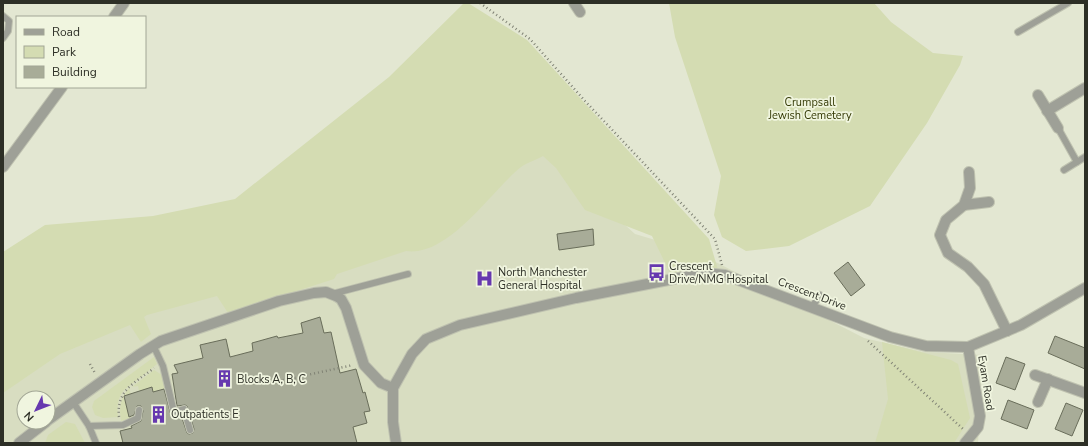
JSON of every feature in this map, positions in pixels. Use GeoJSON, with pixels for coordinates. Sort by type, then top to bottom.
{"type":"FeatureCollection","features":[{"type":"Feature","properties":{"kind":"street"},"geometry":{"type":"LineString","coordinates":[[115,16],[124,3]]}},
{"type":"Feature","properties":{"kind":"street"},"geometry":{"type":"LineString","coordinates":[[3,167],[61,88]]}},
{"type":"Feature","properties":{"kind":"street"},"geometry":{"type":"LineString","coordinates":[[1047,111],[1085,88]]}},
{"type":"Feature","properties":{"kind":"street"},"geometry":{"type":"LineString","coordinates":[[1038,95],[1058,128]]}},
{"type":"Feature","properties":{"kind":"street"},"geometry":{"type":"LineString","coordinates":[[969,172],[970,188],[964,205],[946,220],[940,235],[948,254],[968,267],[984,284],[1007,331]]}},
{"type":"Feature","properties":{"kind":"street"},"geometry":{"type":"LineString","coordinates":[[964,205],[989,202]]}},
{"type":"Feature","properties":{"kind":"street","name":"Crescent Drive"},"geometry":{"type":"LineString","coordinates":[[393,388],[412,354],[426,339],[460,325],[576,298],[704,273],[725,275],[890,337],[926,346],[968,347]]}},
{"type":"Feature","properties":{"kind":"street"},"geometry":{"type":"LineString","coordinates":[[968,347],[1021,325],[1085,288]]}},
{"type":"Feature","properties":{"kind":"street"},"geometry":{"type":"LineString","coordinates":[[56,414],[153,345],[279,301],[314,293],[332,294],[342,300],[346,308],[363,363],[381,383],[393,388],[392,422],[396,443]]}},
{"type":"Feature","properties":{"kind":"street","name":"Eyam Road"},"geometry":{"type":"LineString","coordinates":[[965,443],[978,427],[980,416],[968,347]]}},
{"type":"Feature","properties":{"kind":"street"},"geometry":{"type":"LineString","coordinates":[[1035,375],[1085,392]]}},
{"type":"Feature","properties":{"kind":"street"},"geometry":{"type":"LineString","coordinates":[[1038,402],[1048,379]]}},
{"type":"Feature","properties":{"kind":"street"},"geometry":{"type":"LineString","coordinates":[[26,441],[38,430]]}},
{"type":"Feature","properties":{"kind":"lane"},"geometry":{"type":"LineString","coordinates":[[1018,32],[1068,3]]}},
{"type":"Feature","properties":{"kind":"lane"},"geometry":{"type":"LineString","coordinates":[[3,16],[9,21],[9,26],[3,38]]}},
{"type":"Feature","properties":{"kind":"lane"},"geometry":{"type":"LineString","coordinates":[[1058,128],[1077,162]]}},
{"type":"Feature","properties":{"kind":"lane"},"geometry":{"type":"LineString","coordinates":[[1064,170],[1085,157]]}},
{"type":"Feature","properties":{"kind":"lane"},"geometry":{"type":"LineString","coordinates":[[332,294],[408,274]]}},
{"type":"Feature","properties":{"kind":"lane"},"geometry":{"type":"LineString","coordinates":[[812,307],[820,295]]}},
{"type":"Feature","properties":{"kind":"lane"},"geometry":{"type":"LineString","coordinates":[[153,345],[161,362],[174,412],[184,409],[190,430]]}},
{"type":"Feature","properties":{"kind":"lane"},"geometry":{"type":"LineString","coordinates":[[73,402],[89,426],[96,443]]}},
{"type":"Feature","properties":{"kind":"lane"},"geometry":{"type":"LineString","coordinates":[[89,426],[128,424],[138,418],[139,410]]}},
{"type":"Feature","properties":{"kind":"path"},"geometry":{"type":"LineString","coordinates":[[480,3],[530,39],[585,101],[715,239],[725,275]]}},
{"type":"Feature","properties":{"kind":"path"},"geometry":{"type":"LineString","coordinates":[[856,324],[864,338],[962,428]]}},
{"type":"Feature","properties":{"kind":"path"},"geometry":{"type":"LineString","coordinates":[[119,420],[118,406],[122,394],[161,362]]}},
{"type":"Feature","properties":{"kind":"path"},"geometry":{"type":"LineString","coordinates":[[275,382],[363,363]]}},
{"type":"Feature","properties":{"kind":"path"},"geometry":{"type":"LineString","coordinates":[[90,364],[97,375]]}},
{"type":"Feature","properties":{"kind":"shaded area","name":"North Manchester General Hospital"},"geometry":{"type":"Polygon","coordinates":[[[530,139],[635,234],[696,252],[864,338],[924,352],[983,355],[978,443],[3,443],[3,366],[530,139]]]}},
{"type":"Feature","properties":{"kind":"green space"},"geometry":{"type":"Polygon","coordinates":[[[464,3],[468,3],[527,40],[709,239],[718,270],[670,273],[652,236],[585,210],[556,168],[543,156],[521,167],[468,220],[438,244],[422,250],[406,251],[337,274],[334,279],[228,313],[217,296],[147,315],[144,317],[151,334],[141,342],[130,325],[60,354],[3,393],[3,252],[45,225],[153,216],[235,199],[389,77],[464,3]]]}},
{"type":"Feature","properties":{"kind":"green space","name":"Crumpsall Jewish Cemetery"},"geometry":{"type":"Polygon","coordinates":[[[669,3],[874,3],[891,22],[933,53],[963,56],[960,65],[927,123],[870,206],[789,246],[746,251],[722,237],[714,215],[721,176],[675,37],[669,3]]]}},
{"type":"Feature","properties":{"kind":"green space"},"geometry":{"type":"Polygon","coordinates":[[[882,342],[951,360],[958,364],[970,418],[954,443],[875,443],[888,399],[882,342]]]}},
{"type":"Feature","properties":{"kind":"green space"},"geometry":{"type":"Polygon","coordinates":[[[154,357],[157,364],[122,393],[118,403],[118,417],[103,418],[95,415],[92,407],[94,401],[154,357]]]}},
{"type":"Feature","properties":{"kind":"green space"},"geometry":{"type":"Polygon","coordinates":[[[154,370],[162,375],[166,388],[153,392],[152,387],[139,391],[138,386],[132,387],[154,370]]]}},
{"type":"Feature","properties":{"kind":"green space"},"geometry":{"type":"Polygon","coordinates":[[[129,388],[131,395],[124,397],[128,411],[132,410],[134,418],[121,421],[121,403],[124,396],[129,388]]]}},
{"type":"Feature","properties":{"kind":"green space"},"geometry":{"type":"Polygon","coordinates":[[[66,422],[75,424],[85,443],[45,443],[48,435],[66,422]]]}},
{"type":"Feature","properties":{"kind":"building"},"geometry":{"type":"Polygon","coordinates":[[[593,229],[594,245],[559,250],[557,234],[593,229]]]}},
{"type":"Feature","properties":{"kind":"building"},"geometry":{"type":"Polygon","coordinates":[[[848,262],[865,285],[851,296],[834,273],[848,262]]]}},
{"type":"Feature","properties":{"kind":"building","name":"Blocks A, B, C"},"geometry":{"type":"Polygon","coordinates":[[[320,317],[324,333],[331,332],[340,373],[356,369],[363,393],[365,392],[370,411],[364,412],[367,423],[353,427],[357,443],[123,443],[120,431],[132,428],[131,426],[141,421],[143,411],[141,406],[137,406],[134,415],[129,417],[124,396],[152,387],[153,392],[164,389],[171,415],[181,415],[187,433],[193,433],[194,429],[187,406],[177,406],[172,374],[178,373],[174,365],[203,358],[200,345],[226,339],[230,357],[253,351],[252,343],[277,336],[278,338],[303,333],[301,323],[320,317]]]}},
{"type":"Feature","properties":{"kind":"building"},"geometry":{"type":"Polygon","coordinates":[[[1055,336],[1085,348],[1085,369],[1048,353],[1055,336]]]}},
{"type":"Feature","properties":{"kind":"building"},"geometry":{"type":"Polygon","coordinates":[[[1006,357],[1025,364],[1015,390],[996,383],[1006,357]]]}},
{"type":"Feature","properties":{"kind":"building"},"geometry":{"type":"Polygon","coordinates":[[[1008,400],[1034,410],[1027,429],[1001,419],[1008,400]]]}},
{"type":"Feature","properties":{"kind":"building"},"geometry":{"type":"Polygon","coordinates":[[[1066,403],[1083,410],[1072,436],[1055,429],[1066,403]]]}},
{"type":"Feature","properties":{"kind":"place","name":"Crescent Drive/NMG Hospital"},"geometry":{"type":"Point","coordinates":[656,272]}},
{"type":"Feature","properties":{"kind":"place","name":"North Manchester General Hospital"},"geometry":{"type":"Point","coordinates":[485,278]}},
{"type":"Feature","properties":{"kind":"place","name":"Blocks A, B, C"},"geometry":{"type":"Point","coordinates":[224,379]}},
{"type":"Feature","properties":{"kind":"place","name":"Outpatients E"},"geometry":{"type":"Point","coordinates":[158,414]}}]}
